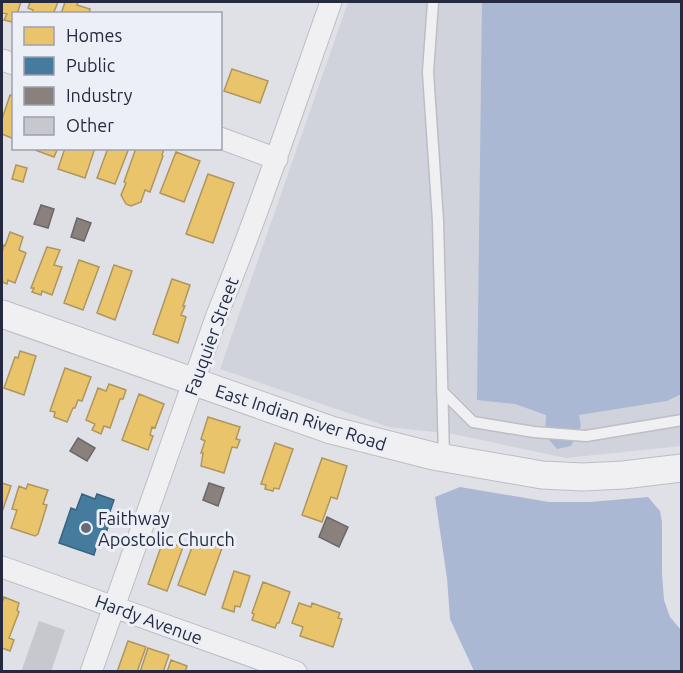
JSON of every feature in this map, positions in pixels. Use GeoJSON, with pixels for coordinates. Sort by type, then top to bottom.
{"type":"FeatureCollection","features":[{"type":"Feature","properties":{"kind":"street","name":"Fauquier Street"},"geometry":{"type":"LineString","coordinates":[[91,672],[217,315],[277,159],[331,2]]}},
{"type":"Feature","properties":{"kind":"street"},"geometry":{"type":"LineString","coordinates":[[222,139],[277,159]]}},
{"type":"Feature","properties":{"kind":"street","name":"East Indian River Road"},"geometry":{"type":"LineString","coordinates":[[2,314],[331,430],[444,458],[542,475],[583,477],[681,468]]}},
{"type":"Feature","properties":{"kind":"street","name":"Hardy Avenue"},"geometry":{"type":"LineString","coordinates":[[2,567],[296,672]]}},
{"type":"Feature","properties":{"kind":"lane"},"geometry":{"type":"LineString","coordinates":[[433,2],[428,72],[438,221],[444,458]]}},
{"type":"Feature","properties":{"kind":"lane"},"geometry":{"type":"LineString","coordinates":[[442,391],[472,422],[534,432],[586,436],[681,420]]}},
{"type":"Feature","properties":{"kind":"shaded area"},"geometry":{"type":"Polygon","coordinates":[[[348,2],[681,2],[681,446],[566,458],[453,434],[389,427],[220,369],[348,2]]]}},
{"type":"Feature","properties":{"kind":"water"},"geometry":{"type":"Polygon","coordinates":[[[482,2],[681,2],[681,394],[667,401],[579,415],[581,426],[571,446],[557,449],[545,435],[546,415],[515,404],[477,400],[482,2]]]}},
{"type":"Feature","properties":{"kind":"water"},"geometry":{"type":"Polygon","coordinates":[[[460,487],[549,502],[590,502],[648,497],[660,511],[664,600],[670,617],[681,630],[681,671],[474,671],[450,619],[447,578],[435,497],[460,487]]]}},
{"type":"Feature","properties":{"kind":"building: Homes"},"geometry":{"type":"Polygon","coordinates":[[[2,2],[21,2],[18,12],[12,12],[12,22],[4,20],[7,14],[2,13],[2,2]]]}},
{"type":"Feature","properties":{"kind":"building: Homes"},"geometry":{"type":"Polygon","coordinates":[[[30,2],[58,2],[54,12],[32,12],[33,10],[28,8],[30,2]]]}},
{"type":"Feature","properties":{"kind":"building: Homes"},"geometry":{"type":"Polygon","coordinates":[[[65,2],[78,2],[77,5],[90,9],[89,12],[62,12],[65,2]]]}},
{"type":"Feature","properties":{"kind":"building: Homes"},"geometry":{"type":"Polygon","coordinates":[[[232,69],[268,81],[260,103],[224,91],[232,69]]]}},
{"type":"Feature","properties":{"kind":"building: Homes"},"geometry":{"type":"Polygon","coordinates":[[[10,95],[12,96],[12,138],[2,134],[2,119],[10,95]]]}},
{"type":"Feature","properties":{"kind":"building: Homes"},"geometry":{"type":"Polygon","coordinates":[[[35,150],[57,150],[54,157],[35,150]]]}},
{"type":"Feature","properties":{"kind":"building: Homes"},"geometry":{"type":"Polygon","coordinates":[[[64,150],[94,150],[85,178],[58,169],[64,150]]]}},
{"type":"Feature","properties":{"kind":"building: Homes"},"geometry":{"type":"Polygon","coordinates":[[[107,150],[128,150],[115,184],[97,178],[107,150]]]}},
{"type":"Feature","properties":{"kind":"building: Homes"},"geometry":{"type":"Polygon","coordinates":[[[135,150],[164,150],[150,192],[145,190],[141,202],[131,206],[126,204],[121,195],[126,183],[124,182],[135,150]]]}},
{"type":"Feature","properties":{"kind":"building: Homes"},"geometry":{"type":"Polygon","coordinates":[[[176,152],[200,161],[184,202],[160,193],[176,152]]]}},
{"type":"Feature","properties":{"kind":"building: Homes"},"geometry":{"type":"Polygon","coordinates":[[[16,165],[27,168],[23,182],[12,179],[16,165]]]}},
{"type":"Feature","properties":{"kind":"building: Homes"},"geometry":{"type":"Polygon","coordinates":[[[208,174],[234,183],[213,243],[186,234],[208,174]]]}},
{"type":"Feature","properties":{"kind":"building: Homes"},"geometry":{"type":"Polygon","coordinates":[[[10,232],[23,237],[19,250],[26,253],[15,283],[8,280],[7,284],[2,282],[2,252],[10,232]]]}},
{"type":"Feature","properties":{"kind":"building: Homes"},"geometry":{"type":"Polygon","coordinates":[[[47,247],[60,250],[54,265],[62,267],[52,295],[42,291],[41,295],[32,292],[34,288],[31,288],[47,247]]]}},
{"type":"Feature","properties":{"kind":"building: Homes"},"geometry":{"type":"Polygon","coordinates":[[[79,260],[99,267],[83,310],[64,303],[79,260]]]}},
{"type":"Feature","properties":{"kind":"building: Homes"},"geometry":{"type":"Polygon","coordinates":[[[114,265],[132,271],[115,320],[97,313],[114,265]]]}},
{"type":"Feature","properties":{"kind":"building: Homes"},"geometry":{"type":"Polygon","coordinates":[[[172,279],[190,285],[181,315],[186,317],[178,343],[153,334],[172,279]]]}},
{"type":"Feature","properties":{"kind":"building: Homes"},"geometry":{"type":"Polygon","coordinates":[[[20,351],[36,356],[24,395],[4,388],[15,357],[18,358],[20,351]]]}},
{"type":"Feature","properties":{"kind":"building: Homes"},"geometry":{"type":"Polygon","coordinates":[[[65,368],[91,377],[82,401],[78,400],[67,422],[54,417],[55,412],[50,411],[65,368]]]}},
{"type":"Feature","properties":{"kind":"building: Homes"},"geometry":{"type":"Polygon","coordinates":[[[109,384],[126,390],[123,399],[120,399],[110,428],[104,426],[101,434],[92,430],[95,424],[86,420],[98,388],[106,391],[109,384]]]}},
{"type":"Feature","properties":{"kind":"building: Homes"},"geometry":{"type":"Polygon","coordinates":[[[139,394],[164,404],[155,428],[152,427],[150,435],[153,436],[148,450],[122,440],[139,394]]]}},
{"type":"Feature","properties":{"kind":"building: Homes"},"geometry":{"type":"Polygon","coordinates":[[[208,417],[240,427],[236,439],[240,440],[237,448],[232,447],[224,473],[201,466],[203,453],[201,453],[205,441],[201,439],[208,417]]]}},
{"type":"Feature","properties":{"kind":"building: Homes"},"geometry":{"type":"Polygon","coordinates":[[[275,443],[293,449],[279,489],[274,488],[273,491],[265,489],[266,485],[261,484],[275,443]]]}},
{"type":"Feature","properties":{"kind":"building: Homes"},"geometry":{"type":"Polygon","coordinates":[[[322,458],[347,466],[337,499],[331,497],[322,522],[302,515],[322,458]]]}},
{"type":"Feature","properties":{"kind":"building: Homes"},"geometry":{"type":"Polygon","coordinates":[[[2,483],[11,486],[2,512],[2,483]]]}},
{"type":"Feature","properties":{"kind":"building: Homes"},"geometry":{"type":"Polygon","coordinates":[[[28,484],[48,490],[43,504],[47,505],[38,534],[35,536],[11,528],[17,510],[12,509],[19,486],[26,489],[28,484]]]}},
{"type":"Feature","properties":{"kind":"building: Homes"},"geometry":{"type":"Polygon","coordinates":[[[195,539],[222,548],[205,595],[178,585],[195,539]]]}},
{"type":"Feature","properties":{"kind":"building: Homes"},"geometry":{"type":"Polygon","coordinates":[[[163,541],[183,547],[167,591],[148,584],[163,541]]]}},
{"type":"Feature","properties":{"kind":"building: Homes"},"geometry":{"type":"Polygon","coordinates":[[[234,571],[250,576],[240,607],[235,606],[234,612],[222,608],[234,571]]]}},
{"type":"Feature","properties":{"kind":"building: Homes"},"geometry":{"type":"Polygon","coordinates":[[[263,582],[290,592],[275,628],[252,620],[254,614],[252,613],[263,582]]]}},
{"type":"Feature","properties":{"kind":"building: Homes"},"geometry":{"type":"Polygon","coordinates":[[[4,597],[19,603],[17,610],[19,612],[9,638],[14,640],[10,651],[2,648],[4,597]]]}},
{"type":"Feature","properties":{"kind":"building: Homes"},"geometry":{"type":"Polygon","coordinates":[[[299,603],[311,607],[312,603],[340,613],[338,618],[342,619],[333,647],[300,636],[303,627],[292,623],[299,603]]]}},
{"type":"Feature","properties":{"kind":"building: Homes"},"geometry":{"type":"Polygon","coordinates":[[[128,641],[146,647],[137,672],[117,672],[128,641]]]}},
{"type":"Feature","properties":{"kind":"building: Homes"},"geometry":{"type":"Polygon","coordinates":[[[148,648],[169,655],[163,672],[140,672],[148,648]]]}},
{"type":"Feature","properties":{"kind":"building: Homes"},"geometry":{"type":"Polygon","coordinates":[[[171,660],[187,666],[185,672],[167,672],[171,660]]]}},
{"type":"Feature","properties":{"kind":"building: Public","name":"Faithway Apostolic Church"},"geometry":{"type":"Polygon","coordinates":[[[82,494],[95,499],[97,494],[114,500],[107,520],[110,521],[105,536],[100,534],[94,555],[59,543],[71,508],[76,510],[82,494]]]}},
{"type":"Feature","properties":{"kind":"building: Industry"},"geometry":{"type":"Polygon","coordinates":[[[41,205],[54,209],[48,228],[34,224],[41,205]]]}},
{"type":"Feature","properties":{"kind":"building: Industry"},"geometry":{"type":"Polygon","coordinates":[[[77,218],[91,223],[84,241],[71,237],[77,218]]]}},
{"type":"Feature","properties":{"kind":"building: Industry"},"geometry":{"type":"Polygon","coordinates":[[[78,438],[95,448],[87,461],[70,451],[78,438]]]}},
{"type":"Feature","properties":{"kind":"building: Industry"},"geometry":{"type":"Polygon","coordinates":[[[209,483],[224,488],[218,506],[203,500],[209,483]]]}},
{"type":"Feature","properties":{"kind":"building: Industry"},"geometry":{"type":"Polygon","coordinates":[[[327,517],[348,527],[339,547],[319,537],[327,517]]]}},
{"type":"Feature","properties":{"kind":"building: Other"},"geometry":{"type":"Polygon","coordinates":[[[39,621],[65,630],[51,672],[21,672],[39,621]]]}},
{"type":"Feature","properties":{"kind":"place","name":"Faithway Apostolic Church"},"geometry":{"type":"Point","coordinates":[86,528]}}]}
